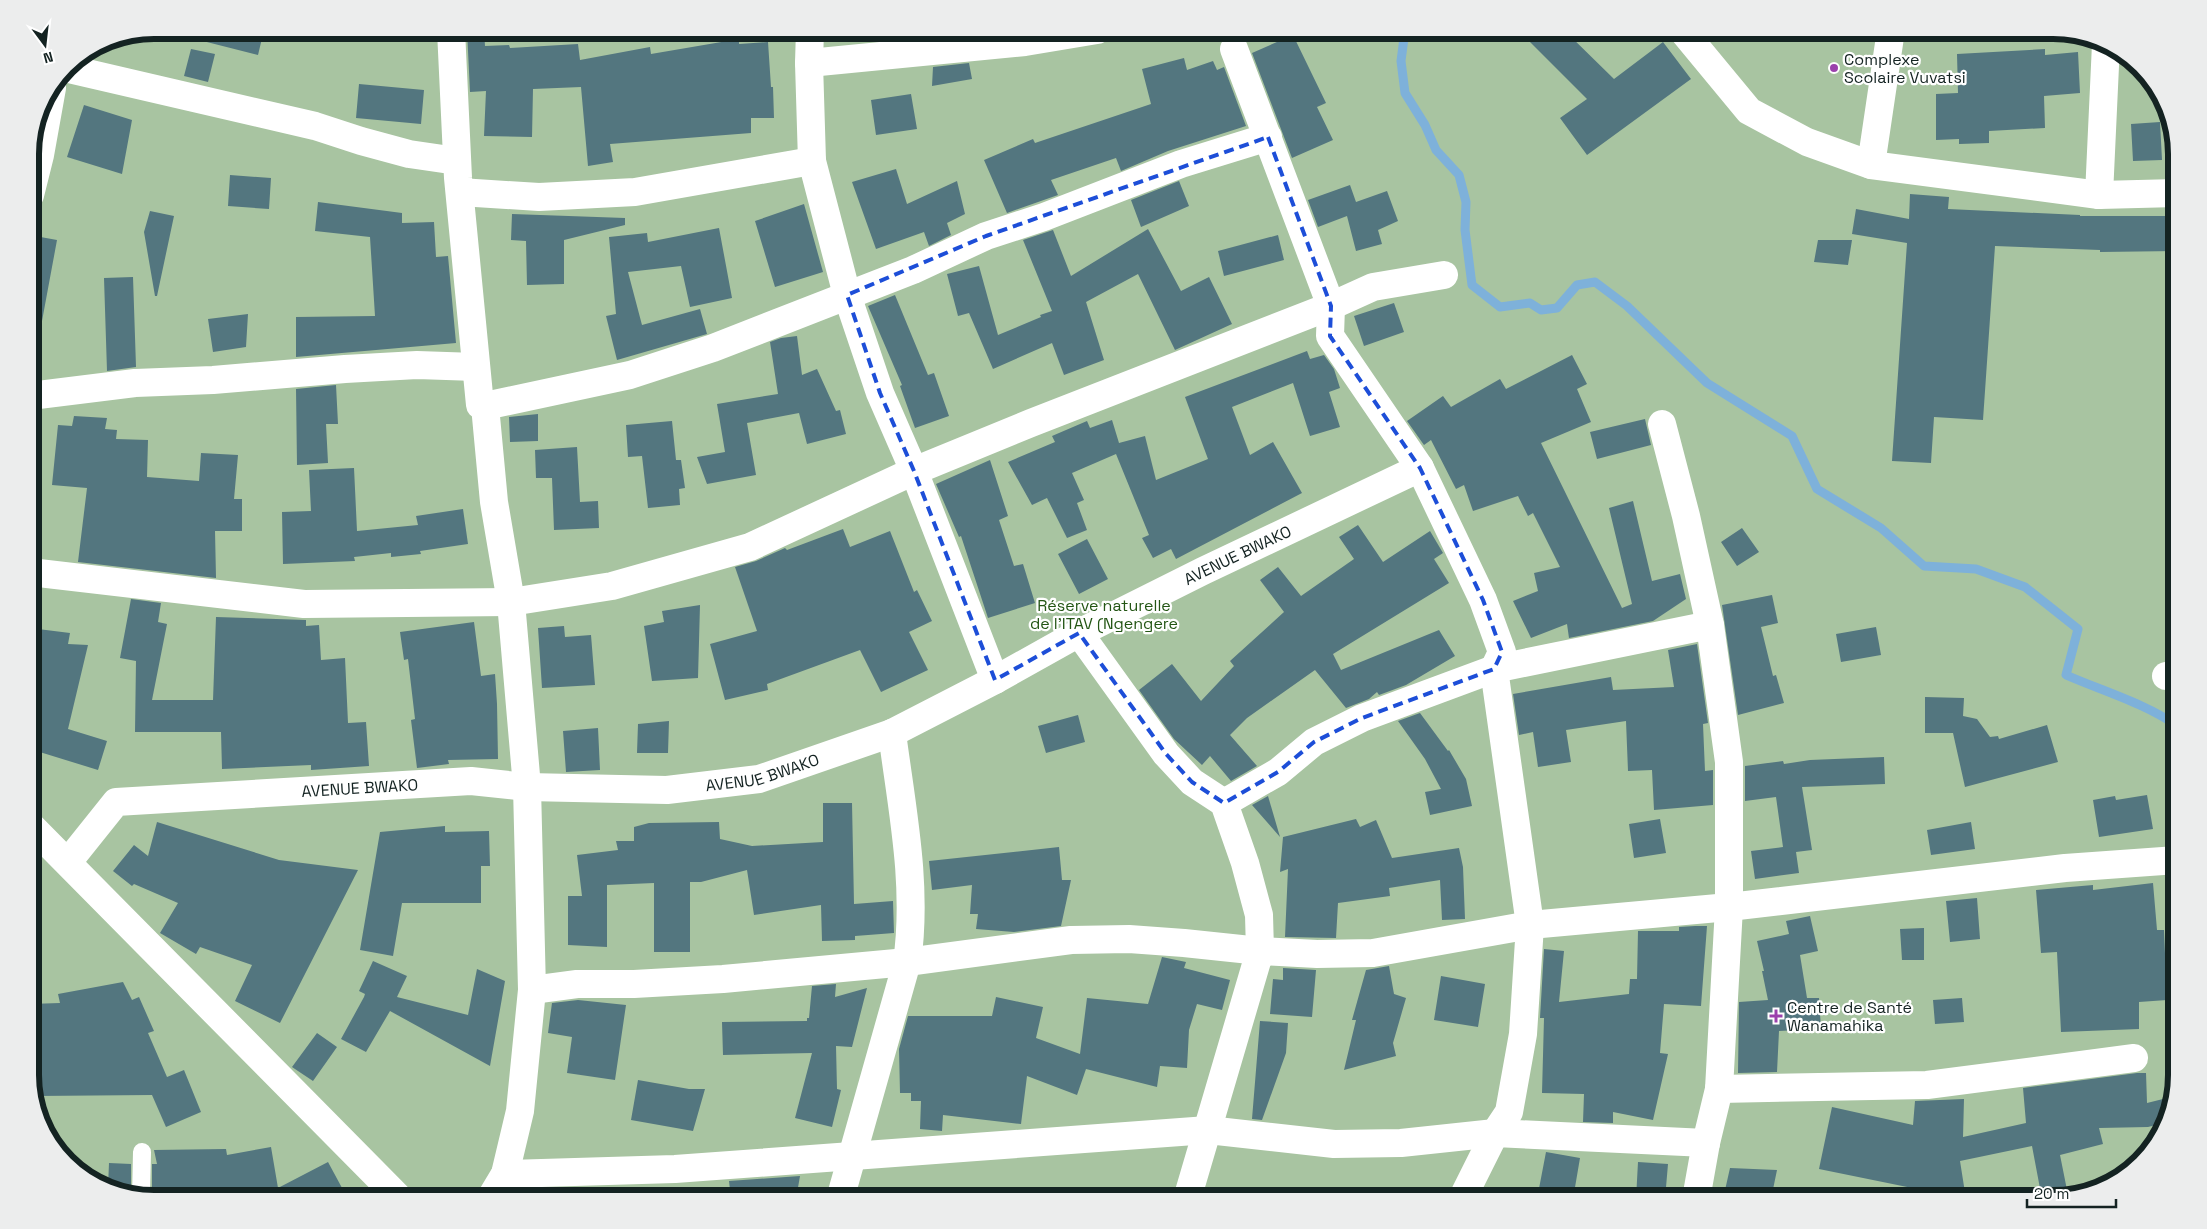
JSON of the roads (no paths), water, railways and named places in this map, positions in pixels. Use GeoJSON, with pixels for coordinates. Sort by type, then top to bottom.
{"type":"FeatureCollection","features":[{"type":"Feature","properties":{"kind":"street"},"geometry":{"type":"LineString","coordinates":[[451,39],[457,161],[480,405],[485,406],[630,376],[713,348],[913,270],[986,236],[1044,217],[1181,164],[1268,137]]}},
{"type":"Feature","properties":{"kind":"street"},"geometry":{"type":"LineString","coordinates":[[810,39],[812,161],[847,295],[880,393],[914,471],[995,680]]}},
{"type":"Feature","properties":{"kind":"street"},"geometry":{"type":"LineString","coordinates":[[809,63],[1043,39]]}},
{"type":"Feature","properties":{"kind":"street"},"geometry":{"type":"LineString","coordinates":[[1689,39],[1749,111],[1807,142],[1871,165],[2099,195],[2168,193]]}},
{"type":"Feature","properties":{"kind":"street"},"geometry":{"type":"LineString","coordinates":[[1871,165],[1890,39]]}},
{"type":"Feature","properties":{"kind":"street"},"geometry":{"type":"LineString","coordinates":[[1234,50],[1331,306],[1330,336],[1420,468],[1483,600],[1502,652],[1494,669],[1530,925],[1523,1034],[1509,1112],[1495,1132],[1466,1190]]}},
{"type":"Feature","properties":{"kind":"street"},"geometry":{"type":"LineString","coordinates":[[2099,195],[2106,52]]}},
{"type":"Feature","properties":{"kind":"street"},"geometry":{"type":"LineString","coordinates":[[74,70],[316,126],[409,154],[457,161]]}},
{"type":"Feature","properties":{"kind":"street"},"geometry":{"type":"LineString","coordinates":[[39,159],[48,110]]}},
{"type":"Feature","properties":{"kind":"street"},"geometry":{"type":"LineString","coordinates":[[460,192],[539,197],[635,192],[812,161]]}},
{"type":"Feature","properties":{"kind":"street"},"geometry":{"type":"LineString","coordinates":[[39,573],[304,604],[512,602],[612,586],[750,547],[914,471],[1031,423],[1331,306],[1373,287],[1444,275]]}},
{"type":"Feature","properties":{"kind":"street"},"geometry":{"type":"LineString","coordinates":[[39,395],[135,383],[213,380],[345,369],[417,366],[476,367]]}},
{"type":"Feature","properties":{"kind":"street"},"geometry":{"type":"LineString","coordinates":[[485,406],[494,502],[512,602],[528,788],[532,990],[520,1111],[505,1174],[495,1190]]}},
{"type":"Feature","properties":{"kind":"street"},"geometry":{"type":"LineString","coordinates":[[1662,424],[1686,516],[1710,626],[1729,762],[1729,907],[1719,1088],[1698,1190]]}},
{"type":"Feature","properties":{"kind":"street","name":"AVENUE BWAKO"},"geometry":{"type":"LineString","coordinates":[[68,862],[116,802],[471,781],[528,788],[667,790],[759,779],[892,733],[995,680],[1079,633],[1203,571],[1420,468]]}},
{"type":"Feature","properties":{"kind":"street"},"geometry":{"type":"LineString","coordinates":[[1224,803],[1278,772],[1314,742],[1362,718],[1494,669],[1710,626]]}},
{"type":"Feature","properties":{"kind":"street"},"geometry":{"type":"LineString","coordinates":[[1079,633],[1166,754],[1192,782],[1224,803],[1245,863],[1259,915],[1260,952],[1190,1190]]}},
{"type":"Feature","properties":{"kind":"street"},"geometry":{"type":"LineString","coordinates":[[843,1190],[907,962],[911,938],[910,866],[892,733]]}},
{"type":"Feature","properties":{"kind":"street"},"geometry":{"type":"LineString","coordinates":[[39,834],[391,1190]]}},
{"type":"Feature","properties":{"kind":"street"},"geometry":{"type":"LineString","coordinates":[[532,990],[577,984],[634,984],[723,979],[907,962],[1071,940],[1184,942],[1260,952],[1373,953],[1530,925],[1729,907],[2065,868],[2168,861]]}},
{"type":"Feature","properties":{"kind":"street"},"geometry":{"type":"LineString","coordinates":[[1719,1088],[1927,1086],[2134,1058]]}},
{"type":"Feature","properties":{"kind":"street"},"geometry":{"type":"LineString","coordinates":[[505,1174],[674,1169],[1208,1130],[1334,1144],[1401,1143],[1495,1132],[1706,1143]]}},
{"type":"Feature","properties":{"kind":"lane"},"geometry":{"type":"LineString","coordinates":[[141,1189],[142,1152]]}},
{"type":"Feature","properties":{"kind":"waterway"},"geometry":{"type":"LineString","coordinates":[[1404,39],[1401,61],[1405,93],[1425,125],[1436,150],[1459,175],[1466,202],[1465,230],[1472,285],[1500,307],[1530,303],[1541,310],[1557,308],[1577,285],[1595,282],[1627,306],[1707,383],[1792,436],[1817,489],[1881,528],[1924,566],[1976,569],[2025,587],[2078,629],[2066,675],[2138,704],[2168,720]]}},
{"type":"Feature","properties":{"kind":"place","name":"Complexe Scolaire Vuvatsi"},"geometry":{"type":"Point","coordinates":[1834,68]}},
{"type":"Feature","properties":{"kind":"place","name":"Centre de Santé Wanamahika"},"geometry":{"type":"Point","coordinates":[1776,1016]}},
{"type":"Feature","properties":{"kind":"park label","name":"Réserve naturelle de l'ITAV (Ngengere"},"geometry":{"type":"Point","coordinates":[1104,614]}}]}
